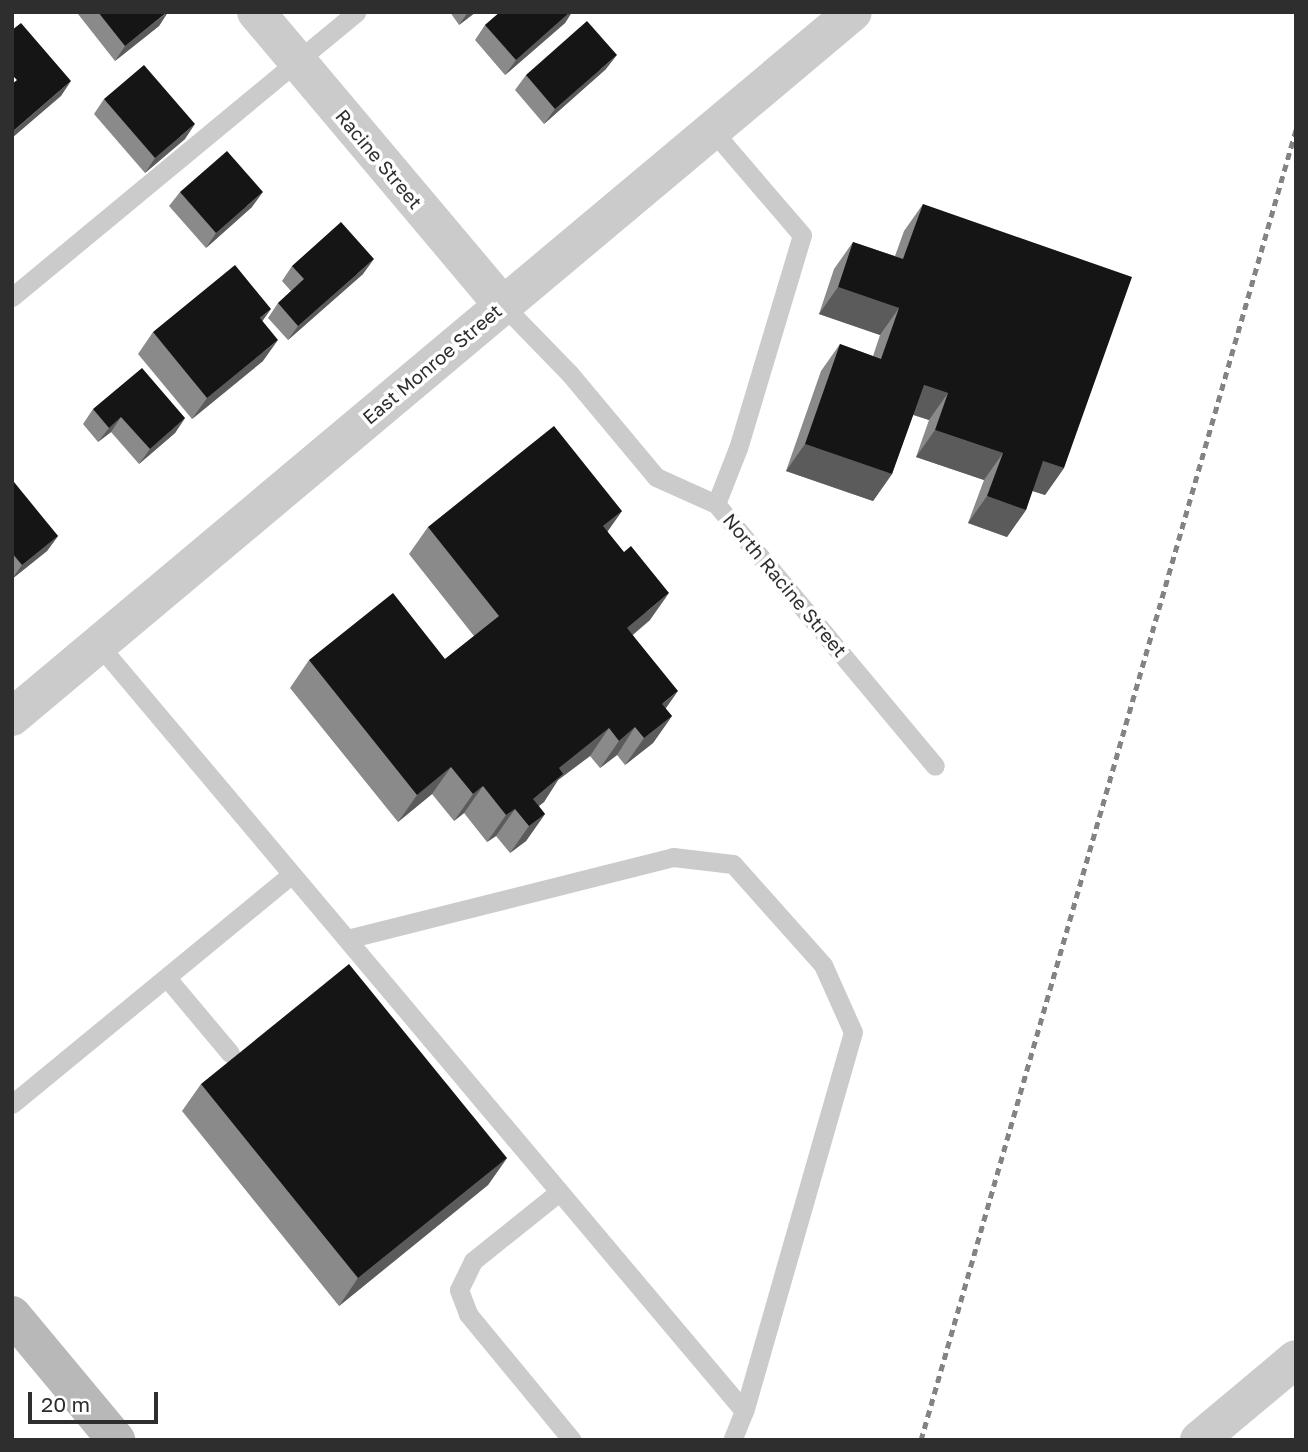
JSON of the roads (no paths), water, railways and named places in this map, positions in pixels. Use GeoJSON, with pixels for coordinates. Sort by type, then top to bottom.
{"type":"FeatureCollection","features":[{"type":"Feature","properties":{"kind":"main road"},"geometry":{"type":"LineString","coordinates":[[12,1315],[116,1440]]}},
{"type":"Feature","properties":{"kind":"street","name":"Racine Street"},"geometry":{"type":"LineString","coordinates":[[256,12],[503,305]]}},
{"type":"Feature","properties":{"kind":"street","name":"East Monroe Street"},"geometry":{"type":"LineString","coordinates":[[12,717],[853,12]]}},
{"type":"Feature","properties":{"kind":"street"},"geometry":{"type":"LineString","coordinates":[[1199,1440],[1296,1359]]}},
{"type":"Feature","properties":{"kind":"lane"},"geometry":{"type":"LineString","coordinates":[[12,297],[357,12]]}},
{"type":"Feature","properties":{"kind":"lane"},"geometry":{"type":"LineString","coordinates":[[712,130],[802,235],[738,448],[716,504]]}},
{"type":"Feature","properties":{"kind":"lane","name":"North Racine Street"},"geometry":{"type":"LineString","coordinates":[[503,305],[570,374],[656,477],[716,504],[935,766]]}},
{"type":"Feature","properties":{"kind":"lane"},"geometry":{"type":"LineString","coordinates":[[99,645],[744,1411]]}},
{"type":"Feature","properties":{"kind":"lane"},"geometry":{"type":"LineString","coordinates":[[347,939],[673,857],[733,864],[823,965],[853,1032],[744,1411],[732,1440]]}},
{"type":"Feature","properties":{"kind":"lane"},"geometry":{"type":"LineString","coordinates":[[12,1104],[292,874]]}},
{"type":"Feature","properties":{"kind":"lane"},"geometry":{"type":"LineString","coordinates":[[167,978],[230,1052]]}},
{"type":"Feature","properties":{"kind":"lane"},"geometry":{"type":"LineString","coordinates":[[559,1192],[473,1261],[459,1290],[468,1314],[572,1440]]}},
{"type":"Feature","properties":{"kind":"railway"},"geometry":{"type":"LineString","coordinates":[[921,1440],[1296,130]]}}]}
